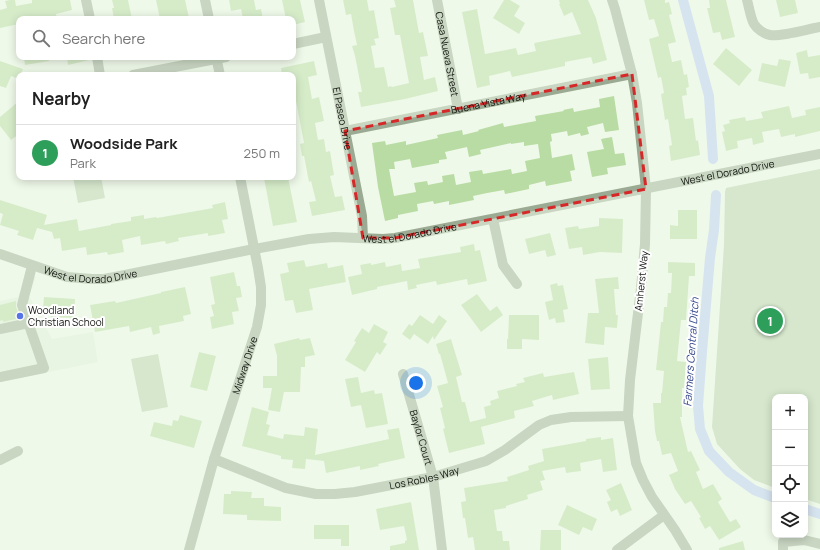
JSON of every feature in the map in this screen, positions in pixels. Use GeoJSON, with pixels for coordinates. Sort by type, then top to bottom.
{"type":"FeatureCollection","features":[{"type":"Feature","properties":{"kind":"street"},"geometry":{"type":"LineString","coordinates":[[86,0],[89,16]]}},
{"type":"Feature","properties":{"kind":"street"},"geometry":{"type":"LineString","coordinates":[[205,0],[208,16]]}},
{"type":"Feature","properties":{"kind":"street","name":"El Paseo Drive"},"geometry":{"type":"LineString","coordinates":[[319,0],[362,216],[363,238]]}},
{"type":"Feature","properties":{"kind":"street","name":"Casa Nueva Street"},"geometry":{"type":"LineString","coordinates":[[437,0],[458,109]]}},
{"type":"Feature","properties":{"kind":"street","name":"Amherst Way"},"geometry":{"type":"LineString","coordinates":[[612,0],[632,74],[637,103],[646,189],[645,244],[630,380],[628,416],[636,463],[643,480],[652,497],[687,550]]}},
{"type":"Feature","properties":{"kind":"street"},"geometry":{"type":"LineString","coordinates":[[747,0],[754,24],[759,30],[770,35],[780,35],[820,27]]}},
{"type":"Feature","properties":{"kind":"street"},"geometry":{"type":"LineString","coordinates":[[296,43],[326,37]]}},
{"type":"Feature","properties":{"kind":"street"},"geometry":{"type":"LineString","coordinates":[[98,60],[100,72]]}},
{"type":"Feature","properties":{"kind":"street"},"geometry":{"type":"LineString","coordinates":[[148,72],[210,60]]}},
{"type":"Feature","properties":{"kind":"street"},"geometry":{"type":"LineString","coordinates":[[220,60],[220,72]]}},
{"type":"Feature","properties":{"kind":"street","name":"Buena Vista Way"},"geometry":{"type":"LineString","coordinates":[[345,131],[632,74]]}},
{"type":"Feature","properties":{"kind":"street","name":"West el Dorado Drive"},"geometry":{"type":"LineString","coordinates":[[0,254],[67,277],[104,279],[254,249],[309,240],[334,237],[394,238],[820,154]]}},
{"type":"Feature","properties":{"kind":"street","name":"Midway Drive"},"geometry":{"type":"LineString","coordinates":[[189,550],[214,459],[257,327],[261,305],[261,287],[241,180]]}},
{"type":"Feature","properties":{"kind":"street"},"geometry":{"type":"LineString","coordinates":[[493,219],[503,265],[517,284]]}},
{"type":"Feature","properties":{"kind":"street"},"geometry":{"type":"LineString","coordinates":[[0,377],[44,368],[22,305],[32,266]]}},
{"type":"Feature","properties":{"kind":"street"},"geometry":{"type":"LineString","coordinates":[[0,329],[29,323]]}},
{"type":"Feature","properties":{"kind":"street","name":"Baylor Court"},"geometry":{"type":"LineString","coordinates":[[403,374],[433,477],[442,550]]}},
{"type":"Feature","properties":{"kind":"street","name":"Los Robles Way"},"geometry":{"type":"LineString","coordinates":[[214,459],[286,488],[316,494],[355,492],[433,477],[486,462],[539,425],[551,420],[571,417],[628,416]]}},
{"type":"Feature","properties":{"kind":"street"},"geometry":{"type":"LineString","coordinates":[[0,460],[18,451]]}},
{"type":"Feature","properties":{"kind":"street"},"geometry":{"type":"LineString","coordinates":[[617,550],[664,514]]}},
{"type":"Feature","properties":{"kind":"street"},"geometry":{"type":"LineString","coordinates":[[782,550],[783,542],[804,540],[820,544]]}},
{"type":"Feature","properties":{"kind":"highlighted area"},"geometry":{"type":"Polygon","coordinates":[[[632,74],[646,189],[395,238],[363,238],[345,131],[632,74]]]}},
{"type":"Feature","properties":{"kind":"shaded area","name":"Woodland Christian School"},"geometry":{"type":"Polygon","coordinates":[[[27,275],[36,277],[29,296],[52,339],[93,332],[98,362],[0,382],[0,301],[18,297],[27,275]]]}},
{"type":"Feature","properties":{"kind":"green space"},"geometry":{"type":"Polygon","coordinates":[[[820,169],[820,504],[808,500],[808,394],[772,394],[772,487],[754,480],[740,469],[717,444],[712,427],[724,245],[726,188],[820,169]]]}},
{"type":"Feature","properties":{"kind":"green space"},"geometry":{"type":"Polygon","coordinates":[[[74,180],[102,180],[105,198],[78,203],[74,180]]]}},
{"type":"Feature","properties":{"kind":"green space"},"geometry":{"type":"Polygon","coordinates":[[[158,354],[168,407],[142,412],[131,359],[158,354]]]}},
{"type":"Feature","properties":{"kind":"building"},"geometry":{"type":"Polygon","coordinates":[[[15,0],[16,6],[32,3],[32,0],[70,0],[72,10],[56,14],[56,16],[16,16],[16,25],[0,28],[0,10],[7,8],[5,1],[15,0]]]}},
{"type":"Feature","properties":{"kind":"building"},"geometry":{"type":"Polygon","coordinates":[[[112,0],[128,0],[131,16],[113,16],[112,8],[114,8],[112,0]]]}},
{"type":"Feature","properties":{"kind":"building"},"geometry":{"type":"Polygon","coordinates":[[[156,0],[185,0],[189,16],[159,16],[156,0]]]}},
{"type":"Feature","properties":{"kind":"building"},"geometry":{"type":"Polygon","coordinates":[[[229,0],[254,0],[256,10],[261,9],[262,16],[242,16],[241,9],[231,11],[229,0]]]}},
{"type":"Feature","properties":{"kind":"building"},"geometry":{"type":"Polygon","coordinates":[[[282,0],[300,0],[305,22],[296,24],[296,16],[285,16],[282,0]]]}},
{"type":"Feature","properties":{"kind":"building"},"geometry":{"type":"Polygon","coordinates":[[[343,0],[367,0],[369,11],[374,10],[379,38],[374,39],[376,45],[371,46],[375,68],[384,67],[388,87],[392,87],[409,83],[400,35],[395,35],[390,8],[396,7],[394,0],[413,0],[419,33],[423,32],[428,56],[420,57],[424,80],[435,77],[438,91],[361,107],[358,92],[362,92],[352,46],[357,45],[351,14],[346,15],[343,0]]]}},
{"type":"Feature","properties":{"kind":"building"},"geometry":{"type":"Polygon","coordinates":[[[504,0],[510,0],[520,6],[514,16],[525,23],[519,34],[493,18],[504,0]]]}},
{"type":"Feature","properties":{"kind":"building"},"geometry":{"type":"Polygon","coordinates":[[[559,0],[588,0],[596,18],[607,60],[593,64],[591,57],[565,62],[565,66],[512,77],[510,71],[489,76],[490,85],[477,88],[462,12],[477,9],[485,54],[516,48],[518,55],[536,51],[534,43],[581,34],[572,12],[564,16],[559,0]]]}},
{"type":"Feature","properties":{"kind":"building"},"geometry":{"type":"Polygon","coordinates":[[[644,0],[665,0],[665,3],[669,2],[672,14],[669,15],[676,42],[668,44],[672,62],[681,60],[684,75],[687,74],[689,87],[686,88],[687,95],[682,96],[685,119],[693,118],[696,141],[698,140],[700,155],[671,161],[669,146],[672,145],[668,119],[665,120],[661,94],[664,93],[661,77],[658,78],[649,39],[659,36],[654,19],[649,20],[644,0]]]}},
{"type":"Feature","properties":{"kind":"building"},"geometry":{"type":"Polygon","coordinates":[[[709,0],[726,0],[735,37],[722,40],[720,32],[713,33],[707,8],[710,8],[709,0]]]}},
{"type":"Feature","properties":{"kind":"building"},"geometry":{"type":"Polygon","coordinates":[[[776,0],[795,0],[798,13],[780,17],[776,0]]]}},
{"type":"Feature","properties":{"kind":"building"},"geometry":{"type":"Polygon","coordinates":[[[726,48],[752,70],[739,86],[713,64],[726,48]]]}},
{"type":"Feature","properties":{"kind":"building"},"geometry":{"type":"Polygon","coordinates":[[[807,50],[808,57],[820,55],[820,77],[809,79],[808,73],[800,74],[796,53],[807,50]]]}},
{"type":"Feature","properties":{"kind":"building"},"geometry":{"type":"Polygon","coordinates":[[[779,59],[791,61],[785,87],[758,81],[762,63],[777,66],[779,59]]]}},
{"type":"Feature","properties":{"kind":"building"},"geometry":{"type":"Polygon","coordinates":[[[24,60],[49,61],[25,65],[24,60]]]}},
{"type":"Feature","properties":{"kind":"building"},"geometry":{"type":"Polygon","coordinates":[[[67,60],[89,60],[68,65],[67,60]]]}},
{"type":"Feature","properties":{"kind":"building"},"geometry":{"type":"Polygon","coordinates":[[[0,61],[23,69],[22,72],[16,72],[16,78],[11,76],[6,88],[0,86],[0,61]]]}},
{"type":"Feature","properties":{"kind":"building"},"geometry":{"type":"Polygon","coordinates":[[[314,61],[317,75],[308,77],[312,99],[319,97],[324,121],[315,123],[318,140],[324,139],[326,152],[330,151],[334,175],[330,176],[335,197],[342,196],[345,210],[312,216],[309,202],[316,201],[311,181],[309,182],[300,144],[304,143],[296,101],[296,72],[282,72],[281,68],[314,61]]]}},
{"type":"Feature","properties":{"kind":"building"},"geometry":{"type":"Polygon","coordinates":[[[614,96],[619,130],[605,132],[603,123],[587,127],[589,134],[581,136],[580,133],[568,136],[567,131],[551,134],[552,141],[550,142],[552,158],[572,154],[575,170],[570,171],[572,181],[546,186],[545,181],[529,185],[529,189],[505,194],[504,190],[487,193],[473,196],[474,200],[449,205],[449,201],[434,204],[433,201],[417,204],[418,211],[398,215],[398,218],[385,221],[378,187],[372,143],[385,141],[386,145],[406,141],[406,145],[438,138],[437,135],[462,130],[463,135],[503,123],[504,127],[536,121],[535,116],[573,108],[574,112],[600,107],[599,99],[614,96]],[[524,142],[511,143],[480,150],[481,154],[469,157],[467,147],[445,152],[447,159],[439,160],[439,163],[412,168],[410,159],[394,162],[395,169],[389,169],[394,196],[416,192],[414,183],[427,181],[428,185],[443,182],[442,176],[454,174],[456,185],[471,182],[469,172],[482,170],[483,174],[511,169],[512,174],[527,171],[525,161],[540,158],[538,144],[524,146],[524,142]]]}},
{"type":"Feature","properties":{"kind":"building"},"geometry":{"type":"Polygon","coordinates":[[[16,104],[16,136],[11,140],[0,126],[0,117],[16,104]]]}},
{"type":"Feature","properties":{"kind":"building"},"geometry":{"type":"Polygon","coordinates":[[[789,106],[792,118],[806,115],[805,110],[820,107],[820,131],[795,137],[795,134],[781,137],[779,129],[762,132],[764,142],[753,145],[752,138],[737,141],[738,148],[726,151],[722,132],[725,131],[723,125],[730,123],[729,120],[745,117],[746,121],[763,118],[761,112],[789,106]]]}},
{"type":"Feature","properties":{"kind":"building"},"geometry":{"type":"Polygon","coordinates":[[[612,137],[615,154],[624,153],[626,165],[607,168],[608,174],[592,177],[587,152],[604,149],[601,139],[612,137]]]}},
{"type":"Feature","properties":{"kind":"building"},"geometry":{"type":"Polygon","coordinates":[[[264,180],[289,180],[297,222],[273,226],[264,180]]]}},
{"type":"Feature","properties":{"kind":"building"},"geometry":{"type":"Polygon","coordinates":[[[0,200],[47,215],[44,225],[77,219],[79,231],[131,221],[131,217],[144,215],[144,219],[157,218],[213,208],[212,205],[225,202],[228,219],[222,220],[225,233],[208,236],[208,233],[178,238],[179,241],[166,244],[165,241],[141,245],[140,236],[122,240],[124,252],[108,255],[107,252],[87,255],[86,247],[62,251],[60,238],[54,239],[52,232],[37,228],[33,240],[17,235],[19,231],[0,225],[3,214],[0,213],[0,200]]]}},
{"type":"Feature","properties":{"kind":"building"},"geometry":{"type":"Polygon","coordinates":[[[678,210],[697,210],[697,239],[670,239],[670,225],[678,226],[678,210]]]}},
{"type":"Feature","properties":{"kind":"building"},"geometry":{"type":"Polygon","coordinates":[[[599,218],[623,219],[622,253],[600,252],[583,255],[582,247],[569,249],[565,228],[578,226],[579,229],[599,226],[599,218]]]}},
{"type":"Feature","properties":{"kind":"building"},"geometry":{"type":"Polygon","coordinates":[[[550,233],[556,255],[547,257],[545,250],[529,254],[525,239],[550,233]]]}},
{"type":"Feature","properties":{"kind":"building"},"geometry":{"type":"Polygon","coordinates":[[[474,244],[475,251],[480,250],[487,281],[468,285],[467,279],[437,285],[436,281],[416,285],[417,288],[408,290],[407,281],[377,287],[377,289],[352,295],[348,277],[362,274],[360,265],[371,263],[371,265],[385,262],[386,267],[401,264],[402,271],[420,268],[418,259],[461,252],[460,247],[474,244]]]}},
{"type":"Feature","properties":{"kind":"building"},"geometry":{"type":"Polygon","coordinates":[[[304,260],[306,267],[327,263],[328,268],[343,265],[346,282],[309,289],[313,310],[296,313],[293,300],[285,301],[280,274],[289,272],[287,263],[304,260]]]}},
{"type":"Feature","properties":{"kind":"building"},"geometry":{"type":"Polygon","coordinates":[[[668,262],[695,263],[695,276],[689,276],[686,320],[681,320],[677,361],[686,362],[684,388],[682,388],[682,417],[680,417],[688,452],[691,451],[700,470],[696,472],[703,489],[713,484],[722,499],[718,502],[730,522],[736,519],[741,527],[719,540],[710,526],[705,529],[699,518],[701,517],[691,501],[685,504],[675,489],[669,475],[678,471],[671,453],[662,455],[655,431],[653,403],[661,403],[664,371],[656,370],[661,322],[663,322],[664,307],[667,307],[668,293],[671,293],[672,273],[668,273],[668,262]]]}},
{"type":"Feature","properties":{"kind":"building"},"geometry":{"type":"Polygon","coordinates":[[[234,272],[237,286],[240,286],[242,297],[236,298],[239,311],[232,312],[234,324],[212,329],[210,317],[214,316],[211,305],[215,304],[210,277],[234,272]]]}},
{"type":"Feature","properties":{"kind":"building"},"geometry":{"type":"Polygon","coordinates":[[[618,277],[619,289],[614,289],[616,315],[618,315],[617,328],[605,327],[604,345],[585,343],[588,313],[599,313],[595,279],[618,277]]]}},
{"type":"Feature","properties":{"kind":"building"},"geometry":{"type":"Polygon","coordinates":[[[557,283],[558,286],[563,285],[568,309],[563,310],[565,322],[556,323],[555,318],[549,320],[545,302],[553,300],[550,285],[557,283]]]}},
{"type":"Feature","properties":{"kind":"building"},"geometry":{"type":"Polygon","coordinates":[[[185,287],[191,314],[183,316],[184,321],[159,326],[160,333],[153,335],[151,327],[130,332],[129,326],[95,332],[90,305],[115,301],[116,303],[185,287]]]}},
{"type":"Feature","properties":{"kind":"building"},"geometry":{"type":"Polygon","coordinates":[[[477,294],[490,311],[497,306],[503,315],[481,332],[461,305],[477,294]]]}},
{"type":"Feature","properties":{"kind":"building"},"geometry":{"type":"Polygon","coordinates":[[[44,297],[75,299],[74,318],[51,317],[51,308],[43,308],[44,297]]]}},
{"type":"Feature","properties":{"kind":"building"},"geometry":{"type":"Polygon","coordinates":[[[16,301],[16,307],[20,318],[3,322],[3,320],[0,321],[0,305],[16,301]]]}},
{"type":"Feature","properties":{"kind":"building"},"geometry":{"type":"Polygon","coordinates":[[[420,315],[433,324],[439,315],[447,321],[434,340],[433,336],[428,344],[414,334],[410,340],[402,334],[409,324],[412,326],[420,315]]]}},
{"type":"Feature","properties":{"kind":"building"},"geometry":{"type":"Polygon","coordinates":[[[509,315],[539,315],[539,340],[522,339],[522,349],[507,349],[509,315]]]}},
{"type":"Feature","properties":{"kind":"building"},"geometry":{"type":"Polygon","coordinates":[[[374,324],[388,332],[383,342],[387,344],[380,355],[377,352],[365,372],[345,360],[356,342],[354,341],[362,328],[369,333],[374,324]]]}},
{"type":"Feature","properties":{"kind":"building"},"geometry":{"type":"Polygon","coordinates":[[[299,338],[300,340],[310,338],[315,355],[305,357],[305,367],[301,367],[300,392],[284,392],[280,412],[268,410],[272,388],[263,388],[263,376],[277,376],[277,356],[274,344],[299,338]]]}},
{"type":"Feature","properties":{"kind":"building"},"geometry":{"type":"Polygon","coordinates":[[[451,339],[462,375],[456,377],[462,402],[465,402],[470,422],[486,418],[484,407],[491,405],[490,401],[499,398],[497,391],[517,386],[516,384],[525,382],[523,378],[543,373],[544,377],[574,372],[579,394],[553,400],[552,395],[532,401],[534,406],[514,411],[515,418],[481,427],[485,444],[449,453],[440,408],[443,407],[437,386],[448,383],[436,344],[451,339]]]}},
{"type":"Feature","properties":{"kind":"building"},"geometry":{"type":"Polygon","coordinates":[[[199,352],[216,356],[207,391],[190,387],[199,352]]]}},
{"type":"Feature","properties":{"kind":"building"},"geometry":{"type":"Polygon","coordinates":[[[608,357],[610,389],[591,390],[588,359],[608,357]]]}},
{"type":"Feature","properties":{"kind":"building"},"geometry":{"type":"Polygon","coordinates":[[[358,377],[361,393],[374,390],[375,394],[382,393],[388,424],[366,428],[361,405],[351,407],[345,379],[358,377]]]}},
{"type":"Feature","properties":{"kind":"building"},"geometry":{"type":"Polygon","coordinates":[[[252,407],[269,412],[266,424],[270,425],[267,435],[283,439],[284,434],[304,436],[305,427],[318,429],[315,455],[389,439],[387,430],[399,428],[405,458],[360,470],[360,466],[326,473],[324,461],[306,459],[305,469],[292,468],[293,460],[281,459],[281,456],[242,446],[252,407]]]}},
{"type":"Feature","properties":{"kind":"building"},"geometry":{"type":"Polygon","coordinates":[[[180,415],[202,421],[194,448],[150,436],[154,422],[172,426],[173,420],[178,421],[180,415]]]}},
{"type":"Feature","properties":{"kind":"building"},"geometry":{"type":"Polygon","coordinates":[[[601,437],[601,440],[613,438],[617,470],[603,472],[601,459],[580,463],[581,471],[566,473],[565,467],[542,471],[545,480],[540,481],[543,490],[527,495],[528,499],[506,506],[506,508],[494,510],[497,531],[502,531],[503,541],[509,541],[510,550],[475,550],[473,537],[468,538],[465,518],[463,518],[461,502],[466,501],[464,488],[508,481],[507,477],[529,470],[528,466],[544,461],[542,449],[601,437]]]}},
{"type":"Feature","properties":{"kind":"building"},"geometry":{"type":"Polygon","coordinates":[[[621,483],[632,510],[620,516],[617,509],[611,512],[607,502],[611,500],[606,490],[621,483]]]}},
{"type":"Feature","properties":{"kind":"building"},"geometry":{"type":"Polygon","coordinates":[[[231,491],[252,492],[251,498],[264,498],[264,506],[281,507],[281,521],[247,520],[247,515],[223,514],[224,494],[231,494],[231,491]]]}},
{"type":"Feature","properties":{"kind":"building"},"geometry":{"type":"Polygon","coordinates":[[[411,502],[419,550],[390,550],[390,546],[405,543],[407,540],[404,526],[380,530],[376,509],[411,502]]]}},
{"type":"Feature","properties":{"kind":"building"},"geometry":{"type":"Polygon","coordinates":[[[567,505],[597,519],[592,531],[583,527],[579,535],[558,525],[567,505]]]}},
{"type":"Feature","properties":{"kind":"building"},"geometry":{"type":"Polygon","coordinates":[[[314,525],[349,525],[349,546],[341,546],[341,539],[314,539],[314,525]]]}},
{"type":"Feature","properties":{"kind":"building"},"geometry":{"type":"Polygon","coordinates":[[[541,530],[561,530],[561,550],[540,550],[541,530]]]}},
{"type":"Feature","properties":{"kind":"building"},"geometry":{"type":"Polygon","coordinates":[[[743,541],[745,550],[719,550],[719,548],[743,541]]]}},
{"type":"Feature","properties":{"kind":"waterway","name":"Farmers Central Ditch"},"geometry":{"type":"LineString","coordinates":[[683,0],[709,96],[713,159]]}},
{"type":"Feature","properties":{"kind":"waterway","name":"Farmers Central Ditch"},"geometry":{"type":"LineString","coordinates":[[716,195],[698,406],[700,429],[709,451],[729,472],[754,490],[772,497]]}},
{"type":"Feature","properties":{"kind":"waterway","name":"Farmers Central Ditch"},"geometry":{"type":"LineString","coordinates":[[808,510],[820,514]]}},
{"type":"Feature","properties":{"kind":"place","name":"Woodland Christian School"},"geometry":{"type":"Point","coordinates":[20,316]}},
{"type":"Feature","properties":{"kind":"place","name":"Woodside Park"},"geometry":{"type":"Point","coordinates":[770,321]}}]}
